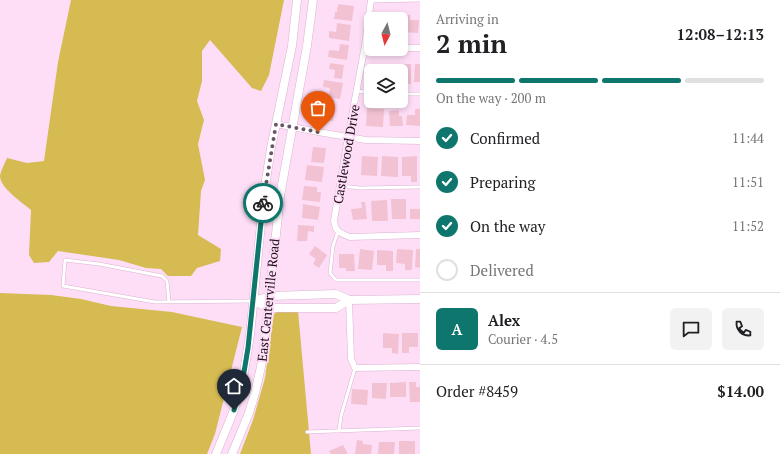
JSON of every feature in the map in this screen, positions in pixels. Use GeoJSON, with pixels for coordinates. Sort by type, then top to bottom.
{"type":"FeatureCollection","features":[{"type":"Feature","properties":{"kind":"main road","name":"East Centerville Road"},"geometry":{"type":"LineString","coordinates":[[216,454],[234,410],[242,384],[254,301],[264,193],[292,46],[297,0]]}},
{"type":"Feature","properties":{"kind":"main road","name":"East Centerville Road"},"geometry":{"type":"LineString","coordinates":[[232,454],[249,413],[263,358],[280,196],[291,127],[307,46],[313,0]]}},
{"type":"Feature","properties":{"kind":"main road"},"geometry":{"type":"LineString","coordinates":[[254,301],[270,296],[336,294],[350,300],[420,299]]}},
{"type":"Feature","properties":{"kind":"main road"},"geometry":{"type":"LineString","coordinates":[[254,301],[268,308],[336,308],[350,300]]}},
{"type":"Feature","properties":{"kind":"street","name":"Castlewood Drive"},"geometry":{"type":"LineString","coordinates":[[370,12],[371,0]]}},
{"type":"Feature","properties":{"kind":"street"},"geometry":{"type":"LineString","coordinates":[[408,48],[420,48]]}},
{"type":"Feature","properties":{"kind":"street","name":"Castlewood Drive"},"geometry":{"type":"LineString","coordinates":[[339,232],[336,229],[334,221],[348,137],[365,56]]}},
{"type":"Feature","properties":{"kind":"street"},"geometry":{"type":"LineString","coordinates":[[276,124],[348,137],[382,141],[420,141]]}},
{"type":"Feature","properties":{"kind":"street"},"geometry":{"type":"LineString","coordinates":[[339,232],[350,237],[420,235]]}},
{"type":"Feature","properties":{"kind":"street"},"geometry":{"type":"LineString","coordinates":[[350,300],[351,359],[355,368],[420,367]]}},
{"type":"Feature","properties":{"kind":"lane"},"geometry":{"type":"LineString","coordinates":[[371,0],[420,0]]}},
{"type":"Feature","properties":{"kind":"lane"},"geometry":{"type":"LineString","coordinates":[[357,91],[364,92]]}},
{"type":"Feature","properties":{"kind":"lane"},"geometry":{"type":"LineString","coordinates":[[408,94],[420,94]]}},
{"type":"Feature","properties":{"kind":"lane"},"geometry":{"type":"LineString","coordinates":[[340,186],[360,188],[420,187]]}},
{"type":"Feature","properties":{"kind":"lane"},"geometry":{"type":"LineString","coordinates":[[339,232],[333,246],[330,273],[336,280],[420,280]]}},
{"type":"Feature","properties":{"kind":"lane"},"geometry":{"type":"LineString","coordinates":[[170,302],[167,281],[162,276],[99,264],[65,260],[64,286],[155,302],[170,302],[254,301]]}},
{"type":"Feature","properties":{"kind":"lane"},"geometry":{"type":"LineString","coordinates":[[339,431],[341,416],[355,368]]}},
{"type":"Feature","properties":{"kind":"lane"},"geometry":{"type":"LineString","coordinates":[[307,432],[420,428]]}},
{"type":"Feature","properties":{"kind":"shaded area"},"geometry":{"type":"Polygon","coordinates":[[[71,0],[284,0],[269,75],[261,91],[252,88],[210,40],[202,51],[202,81],[197,101],[204,120],[198,144],[205,180],[201,191],[198,235],[221,249],[220,261],[197,268],[191,276],[168,276],[161,269],[146,268],[119,260],[58,251],[49,262],[34,263],[29,255],[31,210],[8,190],[1,181],[0,176],[7,158],[27,163],[44,161],[58,62],[71,0]]]}},
{"type":"Feature","properties":{"kind":"shaded area"},"geometry":{"type":"Polygon","coordinates":[[[0,293],[51,295],[81,299],[111,306],[172,312],[242,327],[215,434],[207,454],[0,454],[0,293]]]}},
{"type":"Feature","properties":{"kind":"shaded area"},"geometry":{"type":"Polygon","coordinates":[[[279,311],[298,311],[311,454],[240,454],[253,420],[265,378],[274,314],[279,311]]]}},
{"type":"Feature","properties":{"kind":"building"},"geometry":{"type":"Polygon","coordinates":[[[338,4],[354,6],[352,21],[334,19],[338,4]]]}},
{"type":"Feature","properties":{"kind":"building"},"geometry":{"type":"Polygon","coordinates":[[[408,15],[410,15],[410,20],[419,20],[418,33],[408,32],[408,15]]]}},
{"type":"Feature","properties":{"kind":"building"},"geometry":{"type":"Polygon","coordinates":[[[337,23],[351,25],[349,41],[329,38],[329,31],[336,32],[337,23]]]}},
{"type":"Feature","properties":{"kind":"building"},"geometry":{"type":"Polygon","coordinates":[[[340,44],[349,45],[347,60],[328,57],[329,50],[339,51],[340,44]]]}},
{"type":"Feature","properties":{"kind":"building"},"geometry":{"type":"Polygon","coordinates":[[[330,63],[344,65],[342,79],[334,78],[335,70],[329,69],[330,63]]]}},
{"type":"Feature","properties":{"kind":"building"},"geometry":{"type":"Polygon","coordinates":[[[408,64],[411,64],[411,84],[408,84],[408,64]]]}},
{"type":"Feature","properties":{"kind":"building"},"geometry":{"type":"Polygon","coordinates":[[[415,64],[420,64],[420,82],[414,82],[415,64]]]}},
{"type":"Feature","properties":{"kind":"building"},"geometry":{"type":"Polygon","coordinates":[[[324,80],[343,83],[340,99],[328,97],[330,88],[323,87],[324,80]]]}},
{"type":"Feature","properties":{"kind":"building"},"geometry":{"type":"Polygon","coordinates":[[[322,106],[335,108],[333,121],[320,119],[322,106]]]}},
{"type":"Feature","properties":{"kind":"building"},"geometry":{"type":"Polygon","coordinates":[[[367,108],[384,109],[383,127],[366,126],[367,108]]]}},
{"type":"Feature","properties":{"kind":"building"},"geometry":{"type":"Polygon","coordinates":[[[415,109],[420,109],[420,126],[406,125],[407,115],[415,115],[415,109]]]}},
{"type":"Feature","properties":{"kind":"building"},"geometry":{"type":"Polygon","coordinates":[[[399,110],[399,116],[402,116],[403,126],[390,126],[389,111],[399,110]]]}},
{"type":"Feature","properties":{"kind":"building"},"geometry":{"type":"Polygon","coordinates":[[[313,147],[326,148],[324,163],[311,162],[313,147]]]}},
{"type":"Feature","properties":{"kind":"building"},"geometry":{"type":"Polygon","coordinates":[[[362,156],[378,157],[377,176],[361,175],[362,156]]]}},
{"type":"Feature","properties":{"kind":"building"},"geometry":{"type":"Polygon","coordinates":[[[382,156],[398,157],[398,177],[381,176],[382,156]]]}},
{"type":"Feature","properties":{"kind":"building"},"geometry":{"type":"Polygon","coordinates":[[[417,156],[417,182],[411,182],[411,176],[402,176],[402,157],[417,156]]]}},
{"type":"Feature","properties":{"kind":"building"},"geometry":{"type":"Polygon","coordinates":[[[307,165],[324,167],[322,182],[305,180],[307,165]]]}},
{"type":"Feature","properties":{"kind":"building"},"geometry":{"type":"Polygon","coordinates":[[[304,186],[317,187],[317,192],[321,192],[320,202],[302,200],[304,186]]]}},
{"type":"Feature","properties":{"kind":"building"},"geometry":{"type":"Polygon","coordinates":[[[391,199],[406,199],[406,219],[392,219],[391,199]]]}},
{"type":"Feature","properties":{"kind":"building"},"geometry":{"type":"Polygon","coordinates":[[[387,200],[388,221],[372,221],[371,201],[387,200]]]}},
{"type":"Feature","properties":{"kind":"building"},"geometry":{"type":"Polygon","coordinates":[[[361,202],[365,202],[367,219],[353,220],[351,209],[362,208],[361,202]]]}},
{"type":"Feature","properties":{"kind":"building"},"geometry":{"type":"Polygon","coordinates":[[[303,204],[320,207],[318,220],[302,218],[303,204]]]}},
{"type":"Feature","properties":{"kind":"building"},"geometry":{"type":"Polygon","coordinates":[[[410,209],[420,209],[420,219],[410,219],[410,209]]]}},
{"type":"Feature","properties":{"kind":"building"},"geometry":{"type":"Polygon","coordinates":[[[298,225],[314,226],[314,232],[308,231],[307,241],[297,241],[298,225]]]}},
{"type":"Feature","properties":{"kind":"building"},"geometry":{"type":"Polygon","coordinates":[[[315,246],[327,255],[319,268],[313,264],[316,259],[309,254],[315,246]]]}},
{"type":"Feature","properties":{"kind":"building"},"geometry":{"type":"Polygon","coordinates":[[[360,249],[374,251],[372,270],[358,269],[360,249]]]}},
{"type":"Feature","properties":{"kind":"building"},"geometry":{"type":"Polygon","coordinates":[[[397,249],[413,250],[412,270],[405,270],[405,264],[396,263],[397,249]]]}},
{"type":"Feature","properties":{"kind":"building"},"geometry":{"type":"Polygon","coordinates":[[[416,249],[420,249],[420,268],[415,267],[416,249]]]}},
{"type":"Feature","properties":{"kind":"building"},"geometry":{"type":"Polygon","coordinates":[[[377,250],[393,251],[393,271],[386,271],[386,265],[377,265],[377,250]]]}},
{"type":"Feature","properties":{"kind":"building"},"geometry":{"type":"Polygon","coordinates":[[[339,254],[354,254],[355,271],[346,271],[346,268],[339,268],[339,254]]]}},
{"type":"Feature","properties":{"kind":"building"},"geometry":{"type":"Polygon","coordinates":[[[383,333],[399,334],[398,354],[392,353],[392,348],[383,348],[383,333]]]}},
{"type":"Feature","properties":{"kind":"building"},"geometry":{"type":"Polygon","coordinates":[[[402,333],[418,333],[418,347],[409,347],[409,353],[402,353],[402,333]]]}},
{"type":"Feature","properties":{"kind":"building"},"geometry":{"type":"Polygon","coordinates":[[[406,382],[406,397],[390,397],[390,383],[406,382]]]}},
{"type":"Feature","properties":{"kind":"building"},"geometry":{"type":"Polygon","coordinates":[[[409,382],[416,382],[416,387],[420,387],[420,402],[410,402],[409,382]]]}},
{"type":"Feature","properties":{"kind":"building"},"geometry":{"type":"Polygon","coordinates":[[[372,383],[387,383],[386,399],[372,398],[372,383]]]}},
{"type":"Feature","properties":{"kind":"building"},"geometry":{"type":"Polygon","coordinates":[[[352,389],[368,390],[367,405],[351,404],[352,389]]]}},
{"type":"Feature","properties":{"kind":"building"},"geometry":{"type":"Polygon","coordinates":[[[357,440],[363,441],[363,444],[372,445],[371,454],[355,454],[357,440]]]}},
{"type":"Feature","properties":{"kind":"building"},"geometry":{"type":"Polygon","coordinates":[[[399,441],[415,441],[415,454],[399,454],[399,441]]]}},
{"type":"Feature","properties":{"kind":"building"},"geometry":{"type":"Polygon","coordinates":[[[379,442],[395,442],[394,454],[378,454],[379,442]]]}},
{"type":"Feature","properties":{"kind":"building"},"geometry":{"type":"Polygon","coordinates":[[[343,445],[348,454],[331,454],[329,451],[343,445]]]}},
{"type":"Feature","properties":{"kind":"way so far"},"geometry":{"type":"LineString","coordinates":[[263,203],[276,124],[318,132]]}},
{"type":"Feature","properties":{"kind":"route"},"geometry":{"type":"LineString","coordinates":[[234,410],[242,384],[248,348],[263,203]]}}]}
